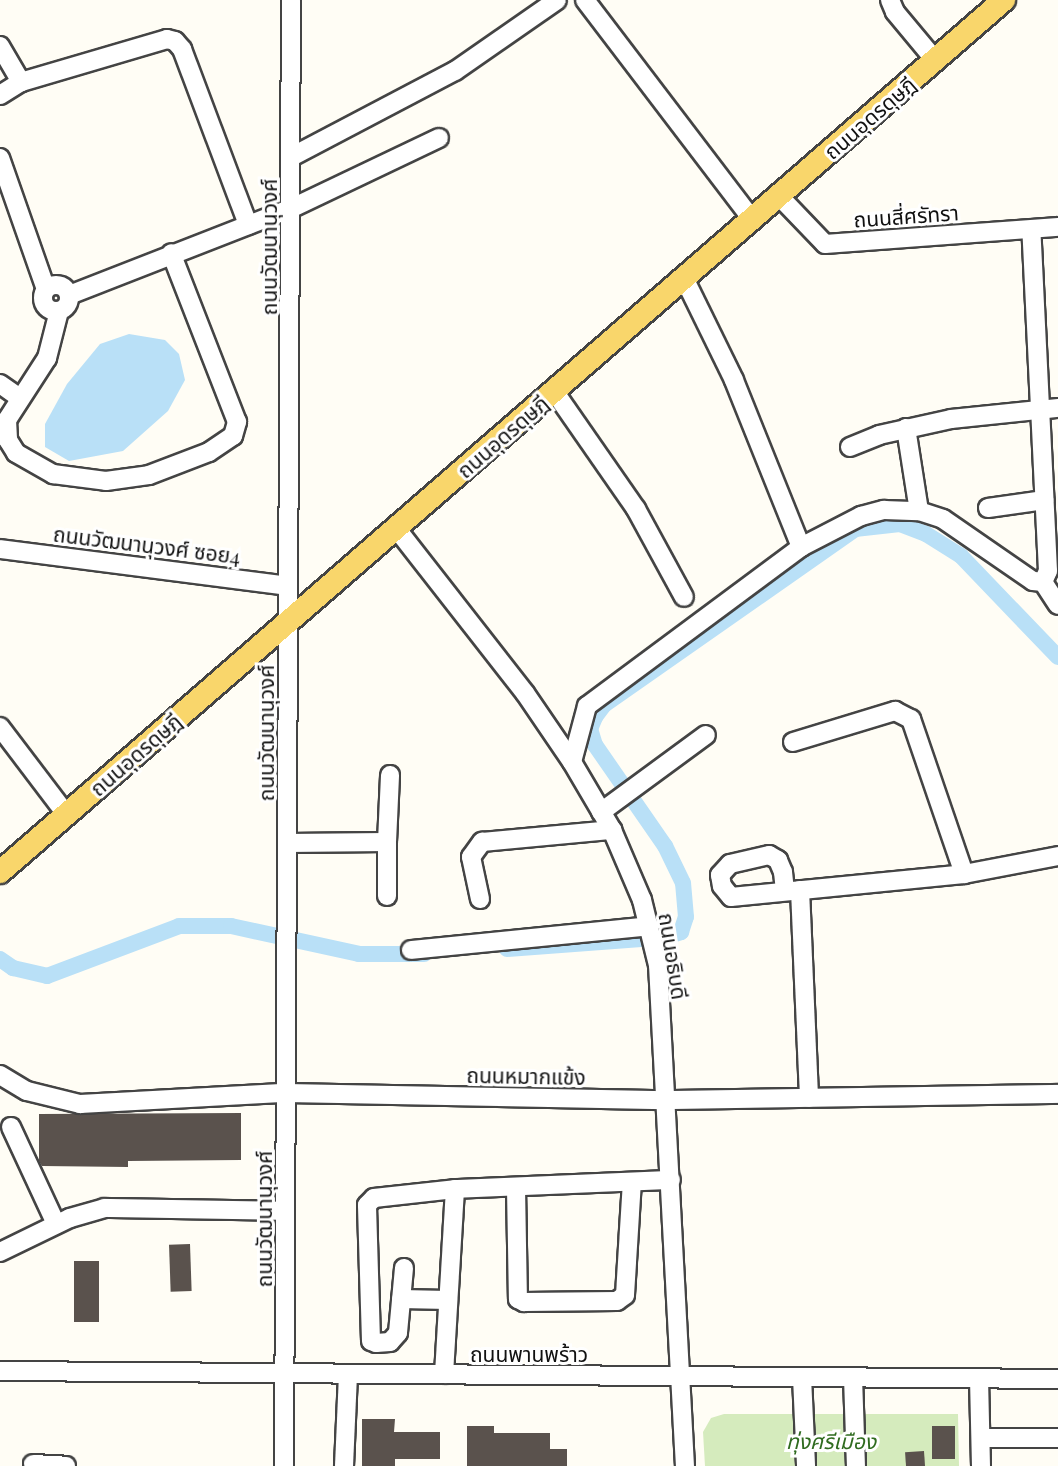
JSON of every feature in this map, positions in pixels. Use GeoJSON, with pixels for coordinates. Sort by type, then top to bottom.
{"type":"FeatureCollection","features":[{"type":"Feature","properties":{"kind":"main road","name":"ถนนอุดรดุษฎี"},"geometry":{"type":"LineString","coordinates":[[0,872],[1004,0]]}},
{"type":"Feature","properties":{"kind":"street","name":"ถนนวัฒนานุวงศ์"},"geometry":{"type":"LineString","coordinates":[[284,1466],[291,0]]}},
{"type":"Feature","properties":{"kind":"street"},"geometry":{"type":"LineString","coordinates":[[291,157],[455,71],[557,0]]}},
{"type":"Feature","properties":{"kind":"street"},"geometry":{"type":"LineString","coordinates":[[585,0],[752,219]]}},
{"type":"Feature","properties":{"kind":"street"},"geometry":{"type":"LineString","coordinates":[[890,0],[895,12],[935,60]]}},
{"type":"Feature","properties":{"kind":"street"},"geometry":{"type":"LineString","coordinates":[[0,94],[21,82],[167,39],[175,40],[182,49],[248,225]]}},
{"type":"Feature","properties":{"kind":"street"},"geometry":{"type":"LineString","coordinates":[[0,46],[21,82]]}},
{"type":"Feature","properties":{"kind":"street"},"geometry":{"type":"LineString","coordinates":[[69,295],[171,253],[290,210],[439,138]]}},
{"type":"Feature","properties":{"kind":"street"},"geometry":{"type":"LineString","coordinates":[[0,158],[46,289],[44,305],[59,311]]}},
{"type":"Feature","properties":{"kind":"street","name":"ถนนสี่ศรัทรา"},"geometry":{"type":"LineString","coordinates":[[779,196],[825,244],[1058,226]]}},
{"type":"Feature","properties":{"kind":"street"},"geometry":{"type":"LineString","coordinates":[[1031,229],[1050,408],[1044,500],[1048,571],[1043,582]]}},
{"type":"Feature","properties":{"kind":"street"},"geometry":{"type":"LineString","coordinates":[[69,295],[67,304],[59,311],[46,358],[20,398],[5,429],[16,453],[53,474],[81,481],[149,475],[225,444],[233,436],[237,422],[171,253]]}},
{"type":"Feature","properties":{"kind":"street"},"geometry":{"type":"LineString","coordinates":[[684,278],[734,380],[801,547]]}},
{"type":"Feature","properties":{"kind":"street"},"geometry":{"type":"LineString","coordinates":[[46,289],[60,285],[69,295]]}},
{"type":"Feature","properties":{"kind":"street"},"geometry":{"type":"LineString","coordinates":[[0,384],[20,398]]}},
{"type":"Feature","properties":{"kind":"street"},"geometry":{"type":"LineString","coordinates":[[554,391],[636,509],[684,597]]}},
{"type":"Feature","properties":{"kind":"street"},"geometry":{"type":"LineString","coordinates":[[850,447],[906,428],[1050,408]]}},
{"type":"Feature","properties":{"kind":"street"},"geometry":{"type":"LineString","coordinates":[[906,428],[919,511]]}},
{"type":"Feature","properties":{"kind":"street"},"geometry":{"type":"LineString","coordinates":[[988,508],[1044,500]]}},
{"type":"Feature","properties":{"kind":"street"},"geometry":{"type":"LineString","coordinates":[[572,762],[587,706],[801,547],[861,516],[884,510],[919,511],[943,519],[1033,581],[1043,582]]}},
{"type":"Feature","properties":{"kind":"street","name":"ถนนอธิบดี"},"geometry":{"type":"LineString","coordinates":[[396,528],[525,693],[572,762],[629,864],[650,926],[658,965],[683,1376],[685,1466]]}},
{"type":"Feature","properties":{"kind":"street","name":"ถนนวัฒนานุวงศ์ ซอย4"},"geometry":{"type":"LineString","coordinates":[[0,549],[288,586]]}},
{"type":"Feature","properties":{"kind":"street"},"geometry":{"type":"LineString","coordinates":[[1043,582],[1058,605]]}},
{"type":"Feature","properties":{"kind":"street"},"geometry":{"type":"LineString","coordinates":[[794,742],[895,711],[911,719],[964,874]]}},
{"type":"Feature","properties":{"kind":"street"},"geometry":{"type":"LineString","coordinates":[[0,727],[66,814]]}},
{"type":"Feature","properties":{"kind":"street"},"geometry":{"type":"LineString","coordinates":[[601,812],[706,735]]}},
{"type":"Feature","properties":{"kind":"street"},"geometry":{"type":"LineString","coordinates":[[387,896],[390,775]]}},
{"type":"Feature","properties":{"kind":"street"},"geometry":{"type":"LineString","coordinates":[[480,899],[471,857],[482,842],[612,830]]}},
{"type":"Feature","properties":{"kind":"street"},"geometry":{"type":"LineString","coordinates":[[287,843],[387,842]]}},
{"type":"Feature","properties":{"kind":"street"},"geometry":{"type":"LineString","coordinates":[[809,1098],[792,890],[964,874],[1058,856]]}},
{"type":"Feature","properties":{"kind":"street"},"geometry":{"type":"LineString","coordinates":[[411,950],[650,926]]}},
{"type":"Feature","properties":{"kind":"street","name":"ถนนหมากแข้ง"},"geometry":{"type":"LineString","coordinates":[[0,1075],[27,1091],[80,1104],[286,1093],[666,1100],[1058,1094]]}},
{"type":"Feature","properties":{"kind":"street"},"geometry":{"type":"LineString","coordinates":[[11,1127],[56,1224]]}},
{"type":"Feature","properties":{"kind":"street"},"geometry":{"type":"LineString","coordinates":[[404,1268],[394,1340],[371,1341],[369,1201],[454,1189],[671,1180]]}},
{"type":"Feature","properties":{"kind":"street"},"geometry":{"type":"LineString","coordinates":[[516,1188],[518,1299],[524,1302],[617,1300],[625,1295],[632,1182]]}},
{"type":"Feature","properties":{"kind":"street"},"geometry":{"type":"LineString","coordinates":[[444,1374],[454,1189]]}},
{"type":"Feature","properties":{"kind":"street"},"geometry":{"type":"LineString","coordinates":[[0,1252],[56,1224],[89,1211],[119,1206],[285,1211]]}},
{"type":"Feature","properties":{"kind":"street"},"geometry":{"type":"LineString","coordinates":[[401,1299],[448,1300]]}},
{"type":"Feature","properties":{"kind":"street","name":"ถนนพานพร้าว"},"geometry":{"type":"LineString","coordinates":[[0,1371],[1058,1379]]}},
{"type":"Feature","properties":{"kind":"street"},"geometry":{"type":"LineString","coordinates":[[344,1466],[348,1374]]}},
{"type":"Feature","properties":{"kind":"street"},"geometry":{"type":"LineString","coordinates":[[802,1377],[806,1466]]}},
{"type":"Feature","properties":{"kind":"street"},"geometry":{"type":"LineString","coordinates":[[853,1377],[856,1466]]}},
{"type":"Feature","properties":{"kind":"street"},"geometry":{"type":"LineString","coordinates":[[979,1378],[981,1466]]}},
{"type":"Feature","properties":{"kind":"street"},"geometry":{"type":"LineString","coordinates":[[981,1438],[1058,1438]]}},
{"type":"Feature","properties":{"kind":"street"},"geometry":{"type":"LineString","coordinates":[[33,1464],[66,1466]]}},
{"type":"Feature","properties":{"kind":"green space","name":"ทุ่งศรีเมือง"},"geometry":{"type":"Polygon","coordinates":[[[724,1414],[958,1414],[959,1466],[705,1466],[703,1432],[711,1418],[724,1414]]]}},
{"type":"Feature","properties":{"kind":"water"},"geometry":{"type":"Polygon","coordinates":[[[129,334],[165,340],[179,354],[185,380],[168,411],[123,451],[69,461],[45,447],[45,424],[67,384],[100,344],[129,334]]]}},
{"type":"Feature","properties":{"kind":"building"},"geometry":{"type":"Polygon","coordinates":[[[241,1113],[241,1160],[128,1161],[128,1167],[42,1166],[39,1161],[39,1114],[241,1113]]]}},
{"type":"Feature","properties":{"kind":"building"},"geometry":{"type":"Polygon","coordinates":[[[190,1244],[192,1291],[171,1292],[169,1245],[190,1244]]]}},
{"type":"Feature","properties":{"kind":"building"},"geometry":{"type":"Polygon","coordinates":[[[74,1261],[99,1261],[99,1322],[74,1322],[74,1261]]]}},
{"type":"Feature","properties":{"kind":"building"},"geometry":{"type":"Polygon","coordinates":[[[362,1419],[395,1419],[394,1432],[440,1432],[440,1459],[395,1459],[395,1466],[362,1466],[362,1419]]]}},
{"type":"Feature","properties":{"kind":"building"},"geometry":{"type":"Polygon","coordinates":[[[467,1426],[494,1426],[494,1433],[550,1433],[550,1449],[567,1449],[567,1466],[467,1466],[467,1426]]]}},
{"type":"Feature","properties":{"kind":"building"},"geometry":{"type":"Polygon","coordinates":[[[932,1426],[955,1426],[955,1459],[932,1459],[932,1426]]]}},
{"type":"Feature","properties":{"kind":"building"},"geometry":{"type":"Polygon","coordinates":[[[924,1451],[925,1466],[906,1466],[905,1452],[924,1451]]]}},
{"type":"Feature","properties":{"kind":"waterway"},"geometry":{"type":"LineString","coordinates":[[507,949],[665,937],[681,932],[686,917],[683,883],[665,846],[595,745],[590,729],[595,717],[604,705],[855,529],[900,524],[926,534],[961,556],[1058,657]]}},
{"type":"Feature","properties":{"kind":"waterway"},"geometry":{"type":"LineString","coordinates":[[0,959],[13,968],[47,976],[179,926],[231,926],[359,954],[424,954]]}}]}
